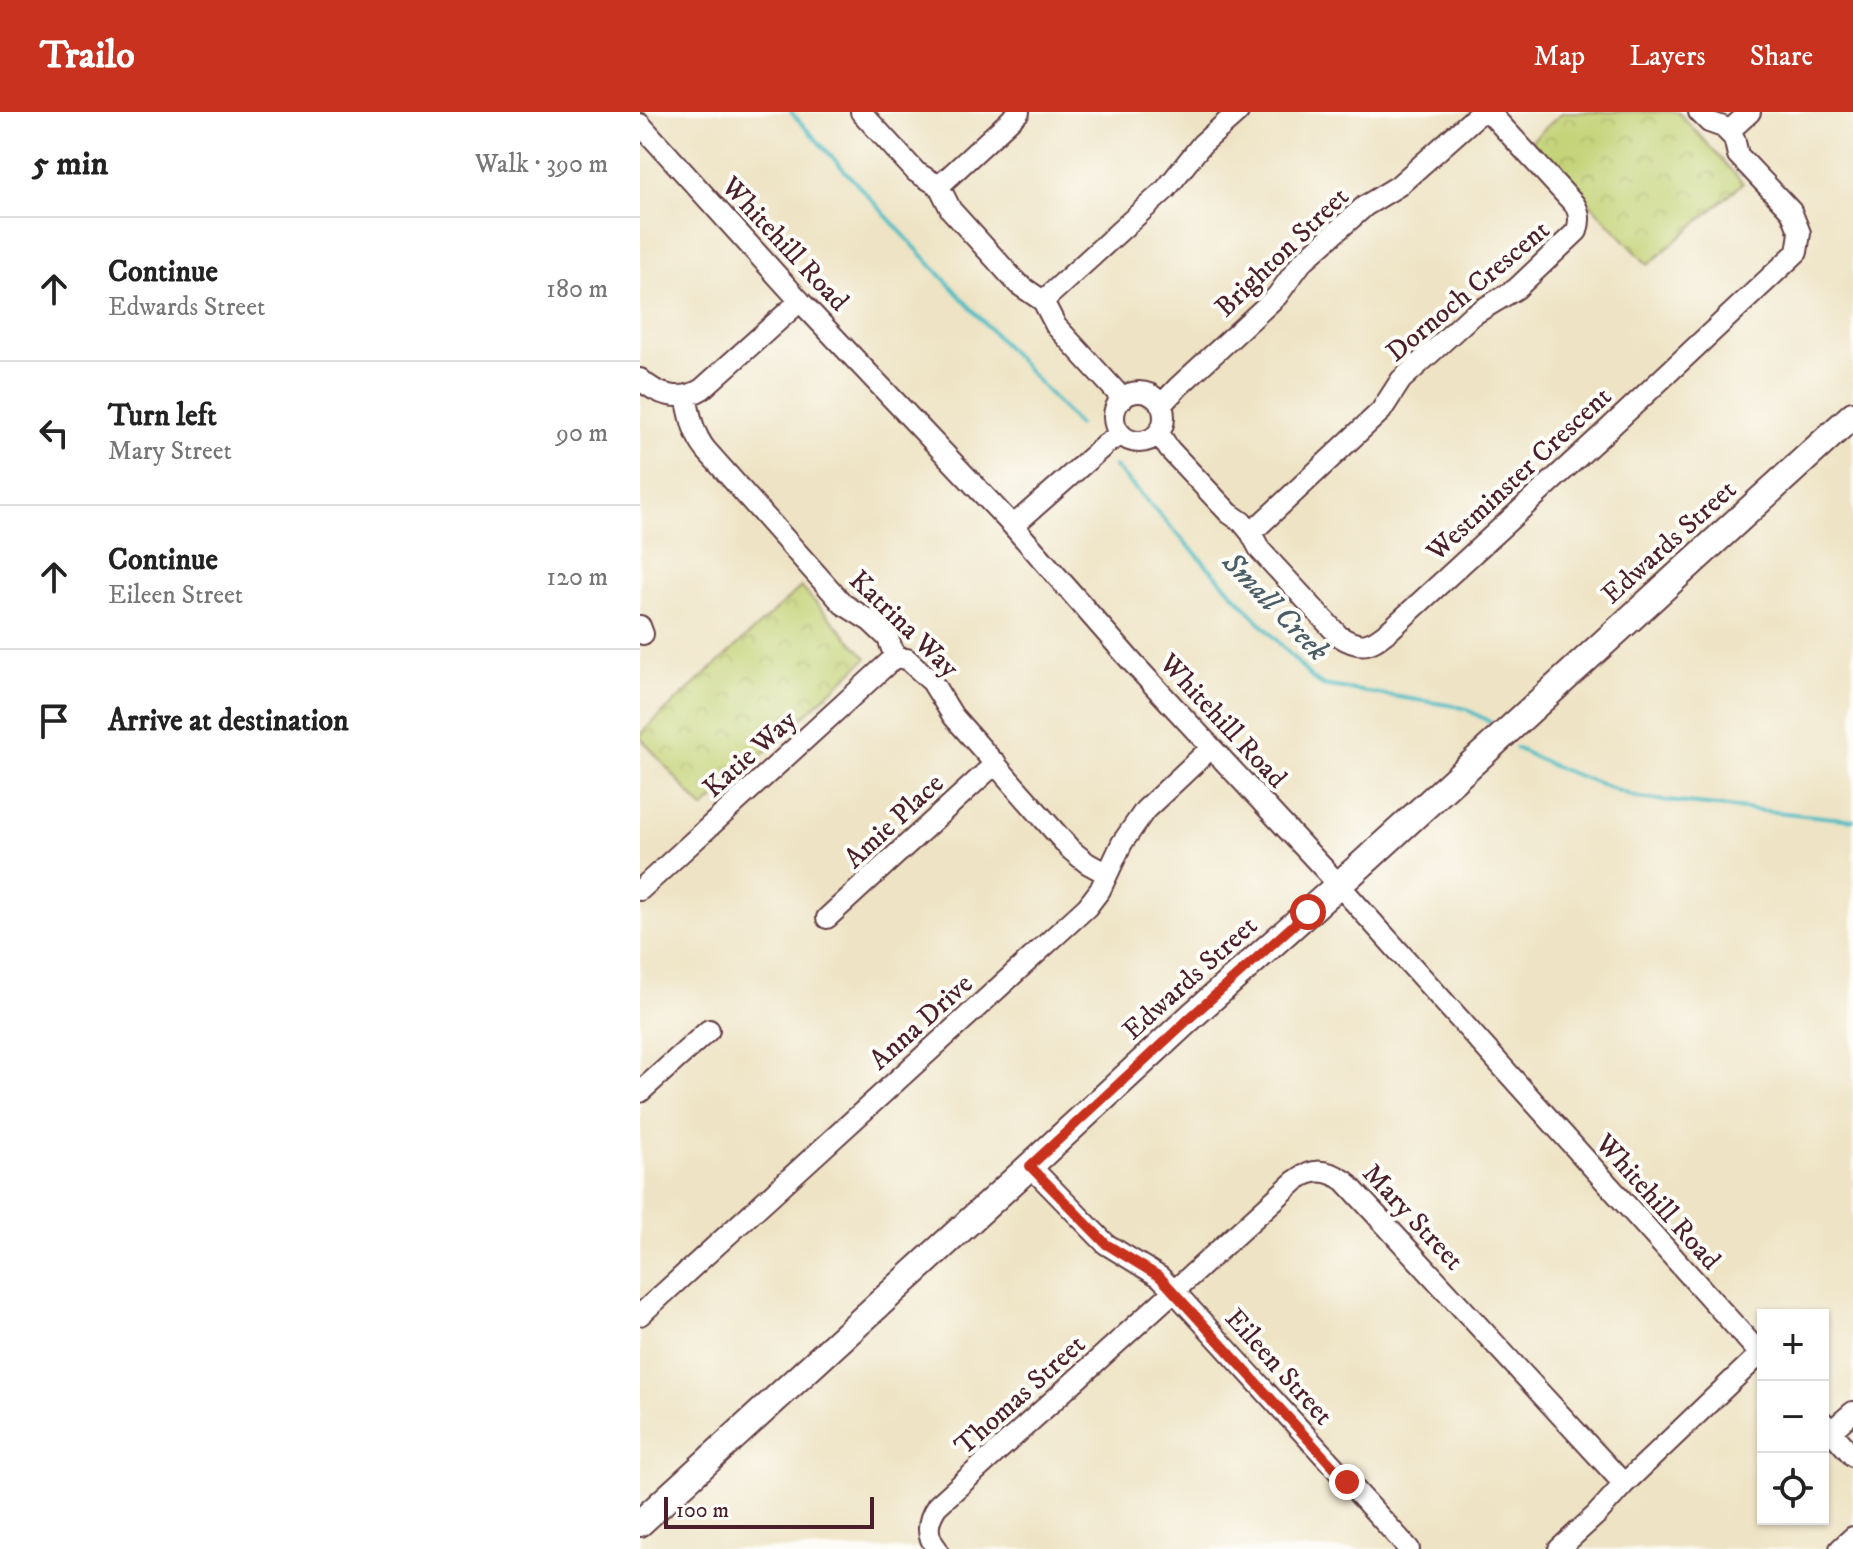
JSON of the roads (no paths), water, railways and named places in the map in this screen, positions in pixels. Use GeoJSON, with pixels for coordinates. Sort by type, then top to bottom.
{"type":"FeatureCollection","features":[{"type":"Feature","properties":{"kind":"main road","name":"Edwards Street"},"geometry":{"type":"LineString","coordinates":[[640,1523],[1853,415]]}},
{"type":"Feature","properties":{"kind":"street"},"geometry":{"type":"LineString","coordinates":[[861,112],[916,172],[939,186],[946,203],[960,221],[1018,284],[1043,301],[1056,326],[1123,399]]}},
{"type":"Feature","properties":{"kind":"street"},"geometry":{"type":"LineString","coordinates":[[939,186],[1019,112]]}},
{"type":"Feature","properties":{"kind":"street"},"geometry":{"type":"LineString","coordinates":[[1043,301],[1166,189],[1202,144],[1238,112]]}},
{"type":"Feature","properties":{"kind":"street","name":"Brighton Street"},"geometry":{"type":"LineString","coordinates":[[1161,405],[1277,296],[1302,262],[1365,206],[1398,186],[1481,112]]}},
{"type":"Feature","properties":{"kind":"street","name":"Dornoch Crescent"},"geometry":{"type":"LineString","coordinates":[[1251,533],[1381,411],[1401,380],[1471,316],[1516,289],[1577,231],[1580,218],[1575,205],[1489,112]]}},
{"type":"Feature","properties":{"kind":"street"},"geometry":{"type":"LineString","coordinates":[[1699,112],[1709,122],[1728,132],[1750,112]]}},
{"type":"Feature","properties":{"kind":"street","name":"Whitehill Road"},"geometry":{"type":"LineString","coordinates":[[640,124],[800,301],[1013,526],[1757,1352]]}},
{"type":"Feature","properties":{"kind":"street","name":"Westminster Crescent"},"geometry":{"type":"LineString","coordinates":[[1159,433],[1169,449],[1229,513],[1242,522],[1260,550],[1339,636],[1352,644],[1376,640],[1602,435],[1797,252],[1800,233],[1791,211],[1738,155],[1734,138],[1728,132]]}},
{"type":"Feature","properties":{"kind":"street"},"geometry":{"type":"LineString","coordinates":[[640,379],[667,396],[695,394],[800,301]]}},
{"type":"Feature","properties":{"kind":"street"},"geometry":{"type":"LineString","coordinates":[[1134,393],[1151,395],[1161,405],[1164,420],[1159,433],[1144,441],[1128,439],[1121,434],[1115,414],[1123,399],[1134,393]]}},
{"type":"Feature","properties":{"kind":"street","name":"Katrina Way"},"geometry":{"type":"LineString","coordinates":[[686,396],[695,431],[706,450],[843,604],[870,621],[888,638],[895,657],[907,659],[932,682],[953,716],[1071,850],[1107,874]]}},
{"type":"Feature","properties":{"kind":"street"},"geometry":{"type":"LineString","coordinates":[[1013,526],[1121,434]]}},
{"type":"Feature","properties":{"kind":"street","name":"Katie Way"},"geometry":{"type":"LineString","coordinates":[[640,890],[895,657]]}},
{"type":"Feature","properties":{"kind":"street","name":"Anna Drive"},"geometry":{"type":"LineString","coordinates":[[640,1315],[1087,907],[1100,890],[1122,843],[1145,810],[1211,748]]}},
{"type":"Feature","properties":{"kind":"street","name":"Amie Place"},"geometry":{"type":"LineString","coordinates":[[827,918],[996,763]]}},
{"type":"Feature","properties":{"kind":"street"},"geometry":{"type":"LineString","coordinates":[[640,1092],[709,1030]]}},
{"type":"Feature","properties":{"kind":"street"},"geometry":{"type":"LineString","coordinates":[[1030,1166],[1106,1244],[1160,1277],[1174,1291]]}},
{"type":"Feature","properties":{"kind":"street","name":"Mary Street"},"geometry":{"type":"LineString","coordinates":[[1174,1291],[1306,1173],[1337,1176],[1345,1181],[1624,1484]]}},
{"type":"Feature","properties":{"kind":"street","name":"Thomas Street"},"geometry":{"type":"LineString","coordinates":[[937,1549],[928,1533],[928,1523],[937,1506],[1174,1291]]}},
{"type":"Feature","properties":{"kind":"street","name":"Eileen Street"},"geometry":{"type":"LineString","coordinates":[[1174,1291],[1409,1549]]}},
{"type":"Feature","properties":{"kind":"street"},"geometry":{"type":"LineString","coordinates":[[1559,1549],[1757,1360]]}},
{"type":"Feature","properties":{"kind":"street"},"geometry":{"type":"LineString","coordinates":[[1829,1426],[1853,1412]]}},
{"type":"Feature","properties":{"kind":"street"},"geometry":{"type":"LineString","coordinates":[[1829,1429],[1853,1456]]}},
{"type":"Feature","properties":{"kind":"street"},"geometry":{"type":"LineString","coordinates":[[1840,1549],[1853,1537]]}},
{"type":"Feature","properties":{"kind":"waterway","name":"Small Creek"},"geometry":{"type":"LineString","coordinates":[[791,112],[1078,425]]}},
{"type":"Feature","properties":{"kind":"waterway","name":"Small Creek"},"geometry":{"type":"LineString","coordinates":[[1114,466],[1312,678],[1323,685],[1455,706],[1490,722]]}},
{"type":"Feature","properties":{"kind":"waterway","name":"Small Creek"},"geometry":{"type":"LineString","coordinates":[[1516,748],[1555,767],[1638,798],[1853,820]]}}]}
